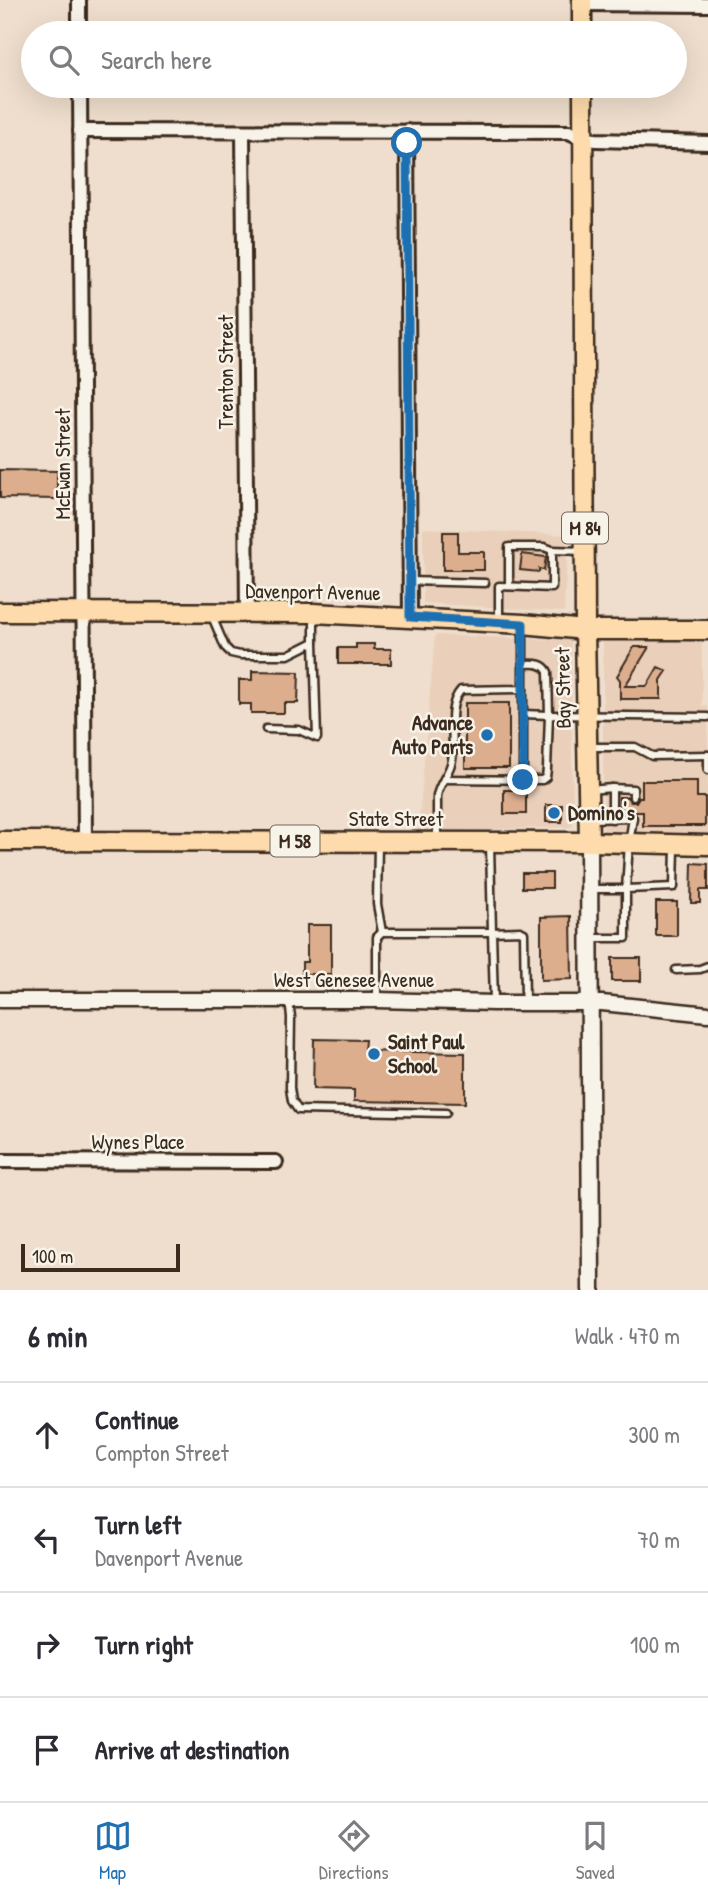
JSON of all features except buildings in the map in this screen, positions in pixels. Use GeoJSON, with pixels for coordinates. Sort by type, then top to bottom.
{"type":"FeatureCollection","features":[{"type":"Feature","properties":{"kind":"main road"},"geometry":{"type":"LineString","coordinates":[[582,2],[582,21]]}},
{"type":"Feature","properties":{"kind":"main road","name":"Bay Street"},"geometry":{"type":"LineString","coordinates":[[583,98],[591,1290]]}},
{"type":"Feature","properties":{"kind":"main road","name":"Davenport Avenue"},"geometry":{"type":"LineString","coordinates":[[0,612],[313,613],[499,622],[585,630],[708,630]]}},
{"type":"Feature","properties":{"kind":"main road","name":"State Street"},"geometry":{"type":"LineString","coordinates":[[0,841],[589,842],[708,845]]}},
{"type":"Feature","properties":{"kind":"street"},"geometry":{"type":"LineString","coordinates":[[79,0],[79,21]]}},
{"type":"Feature","properties":{"kind":"street"},"geometry":{"type":"LineString","coordinates":[[582,2],[708,5]]}},
{"type":"Feature","properties":{"kind":"street","name":"McEwan Street"},"geometry":{"type":"LineString","coordinates":[[80,98],[85,841]]}},
{"type":"Feature","properties":{"kind":"street"},"geometry":{"type":"LineString","coordinates":[[80,131],[569,132],[596,141],[708,143]]}},
{"type":"Feature","properties":{"kind":"street","name":"Trenton Street"},"geometry":{"type":"LineString","coordinates":[[243,131],[247,613]]}},
{"type":"Feature","properties":{"kind":"street"},"geometry":{"type":"LineString","coordinates":[[407,131],[410,617]]}},
{"type":"Feature","properties":{"kind":"street","name":"West Genesee Avenue"},"geometry":{"type":"LineString","coordinates":[[0,1000],[602,1003],[708,1014]]}},
{"type":"Feature","properties":{"kind":"street","name":"Wynes Place"},"geometry":{"type":"LineString","coordinates":[[0,1161],[276,1162]]}},
{"type":"Feature","properties":{"kind":"lane"},"geometry":{"type":"LineString","coordinates":[[509,586],[509,547],[585,551]]}},
{"type":"Feature","properties":{"kind":"lane"},"geometry":{"type":"LineString","coordinates":[[499,622],[499,586],[552,588],[552,550]]}},
{"type":"Feature","properties":{"kind":"lane"},"geometry":{"type":"LineString","coordinates":[[410,581],[485,583]]}},
{"type":"Feature","properties":{"kind":"lane"},"geometry":{"type":"LineString","coordinates":[[210,612],[225,647],[232,653],[288,655],[314,642]]}},
{"type":"Feature","properties":{"kind":"lane"},"geometry":{"type":"LineString","coordinates":[[266,729],[299,730],[317,738],[313,613]]}},
{"type":"Feature","properties":{"kind":"lane"},"geometry":{"type":"LineString","coordinates":[[523,624],[523,780]]}},
{"type":"Feature","properties":{"kind":"lane"},"geometry":{"type":"LineString","coordinates":[[444,779],[542,780],[546,777],[548,672],[542,664],[523,664]]}},
{"type":"Feature","properties":{"kind":"lane"},"geometry":{"type":"LineString","coordinates":[[438,842],[437,796],[452,762],[453,702],[461,690],[523,689]]}},
{"type":"Feature","properties":{"kind":"lane"},"geometry":{"type":"LineString","coordinates":[[523,714],[708,716]]}},
{"type":"Feature","properties":{"kind":"lane"},"geometry":{"type":"LineString","coordinates":[[587,747],[635,747],[652,756],[708,755],[708,770]]}},
{"type":"Feature","properties":{"kind":"lane"},"geometry":{"type":"LineString","coordinates":[[612,788],[612,819]]}},
{"type":"Feature","properties":{"kind":"lane"},"geometry":{"type":"LineString","coordinates":[[588,790],[612,788],[633,793]]}},
{"type":"Feature","properties":{"kind":"lane"},"geometry":{"type":"LineString","coordinates":[[589,819],[633,815],[626,889],[626,938],[589,938]]}},
{"type":"Feature","properties":{"kind":"lane"},"geometry":{"type":"LineString","coordinates":[[378,842],[377,904],[382,932]]}},
{"type":"Feature","properties":{"kind":"lane"},"geometry":{"type":"LineString","coordinates":[[490,842],[494,1003]]}},
{"type":"Feature","properties":{"kind":"lane"},"geometry":{"type":"LineString","coordinates":[[589,889],[674,887],[675,844]]}},
{"type":"Feature","properties":{"kind":"lane"},"geometry":{"type":"LineString","coordinates":[[377,1000],[377,937],[382,932],[520,931],[524,933],[525,1003]]}},
{"type":"Feature","properties":{"kind":"lane"},"geometry":{"type":"LineString","coordinates":[[676,970],[701,969],[708,966]]}},
{"type":"Feature","properties":{"kind":"lane"},"geometry":{"type":"LineString","coordinates":[[289,1001],[290,1088],[292,1101],[298,1110],[446,1113]]}},
{"type":"Feature","properties":{"kind":"shaded area"},"geometry":{"type":"Polygon","coordinates":[[[423,528],[568,535],[564,612],[423,603],[423,528]]]}},
{"type":"Feature","properties":{"kind":"shaded area"},"geometry":{"type":"Polygon","coordinates":[[[435,635],[571,640],[573,827],[418,832],[435,635]]]}},
{"type":"Feature","properties":{"kind":"shaded area"},"geometry":{"type":"Polygon","coordinates":[[[603,641],[702,642],[702,706],[708,707],[708,835],[603,832],[603,641]]]}},
{"type":"Feature","properties":{"kind":"place","name":"Advance Auto Parts"},"geometry":{"type":"Point","coordinates":[487,735]}},
{"type":"Feature","properties":{"kind":"place","name":"Domino's"},"geometry":{"type":"Point","coordinates":[554,813]}},
{"type":"Feature","properties":{"kind":"place","name":"Saint Paul School"},"geometry":{"type":"Point","coordinates":[374,1054]}},
{"type":"Feature","properties":{"kind":"route"},"geometry":{"type":"LineString","coordinates":[[407,143],[410,617],[523,624],[523,780]]}}]}
